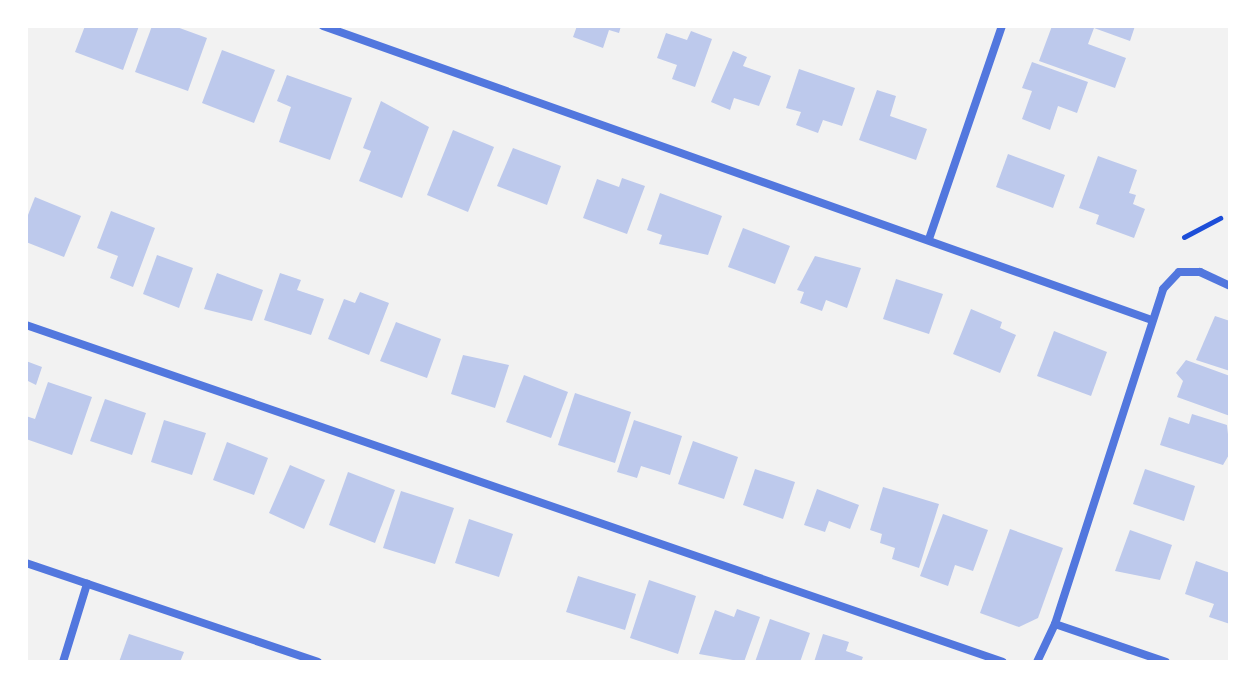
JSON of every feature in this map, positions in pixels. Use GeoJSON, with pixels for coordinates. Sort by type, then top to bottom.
{"type":"FeatureCollection","features":[{"type":"Feature","properties":{"kind":"street"},"geometry":{"type":"LineString","coordinates":[[323,26],[1152,320]]}},
{"type":"Feature","properties":{"kind":"street"},"geometry":{"type":"LineString","coordinates":[[929,239],[1002,26]]}},
{"type":"Feature","properties":{"kind":"street"},"geometry":{"type":"LineString","coordinates":[[1037,662],[1055,624],[1163,289],[1179,272],[1200,272],[1230,286]]}},
{"type":"Feature","properties":{"kind":"street"},"geometry":{"type":"LineString","coordinates":[[26,325],[1003,662]]}},
{"type":"Feature","properties":{"kind":"street"},"geometry":{"type":"LineString","coordinates":[[26,563],[318,662]]}},
{"type":"Feature","properties":{"kind":"street"},"geometry":{"type":"LineString","coordinates":[[63,662],[87,584]]}},
{"type":"Feature","properties":{"kind":"street"},"geometry":{"type":"LineString","coordinates":[[1055,624],[1166,662]]}},
{"type":"Feature","properties":{"kind":"path"},"geometry":{"type":"LineString","coordinates":[[1184,237],[1220,218]]}},
{"type":"Feature","properties":{"kind":"building"},"geometry":{"type":"Polygon","coordinates":[[[85,26],[139,26],[123,70],[75,52],[85,26]]]}},
{"type":"Feature","properties":{"kind":"building"},"geometry":{"type":"Polygon","coordinates":[[[152,26],[174,26],[207,38],[188,91],[135,72],[152,26]]]}},
{"type":"Feature","properties":{"kind":"building"},"geometry":{"type":"Polygon","coordinates":[[[577,26],[621,26],[619,33],[609,30],[603,48],[573,37],[577,26]]]}},
{"type":"Feature","properties":{"kind":"building"},"geometry":{"type":"Polygon","coordinates":[[[1052,26],[1135,26],[1130,41],[1094,28],[1088,44],[1126,58],[1115,88],[1039,61],[1052,26]]]}},
{"type":"Feature","properties":{"kind":"building"},"geometry":{"type":"Polygon","coordinates":[[[691,31],[712,39],[695,87],[672,79],[677,65],[657,58],[666,33],[687,40],[691,31]]]}},
{"type":"Feature","properties":{"kind":"building"},"geometry":{"type":"Polygon","coordinates":[[[222,50],[275,70],[254,123],[202,103],[222,50]]]}},
{"type":"Feature","properties":{"kind":"building"},"geometry":{"type":"Polygon","coordinates":[[[733,51],[747,57],[743,66],[771,76],[759,106],[734,98],[730,110],[711,102],[733,51]]]}},
{"type":"Feature","properties":{"kind":"building"},"geometry":{"type":"Polygon","coordinates":[[[1032,62],[1088,82],[1077,113],[1058,106],[1050,130],[1022,119],[1032,91],[1022,88],[1032,62]]]}},
{"type":"Feature","properties":{"kind":"building"},"geometry":{"type":"Polygon","coordinates":[[[799,69],[855,88],[842,126],[823,120],[818,133],[796,125],[801,112],[786,108],[799,69]]]}},
{"type":"Feature","properties":{"kind":"building"},"geometry":{"type":"Polygon","coordinates":[[[287,75],[352,98],[330,160],[279,142],[291,107],[277,101],[287,75]]]}},
{"type":"Feature","properties":{"kind":"building"},"geometry":{"type":"Polygon","coordinates":[[[877,90],[896,96],[890,116],[927,129],[916,160],[859,140],[877,90]]]}},
{"type":"Feature","properties":{"kind":"building"},"geometry":{"type":"Polygon","coordinates":[[[381,101],[429,127],[402,198],[359,181],[371,151],[363,148],[381,101]]]}},
{"type":"Feature","properties":{"kind":"building"},"geometry":{"type":"Polygon","coordinates":[[[453,130],[494,147],[468,212],[427,195],[453,130]]]}},
{"type":"Feature","properties":{"kind":"building"},"geometry":{"type":"Polygon","coordinates":[[[513,148],[561,166],[547,205],[497,186],[513,148]]]}},
{"type":"Feature","properties":{"kind":"building"},"geometry":{"type":"Polygon","coordinates":[[[1008,154],[1065,175],[1053,208],[996,187],[1008,154]]]}},
{"type":"Feature","properties":{"kind":"building"},"geometry":{"type":"Polygon","coordinates":[[[1098,156],[1137,170],[1129,193],[1136,195],[1133,204],[1145,209],[1134,238],[1096,224],[1099,215],[1079,208],[1098,156]]]}},
{"type":"Feature","properties":{"kind":"building"},"geometry":{"type":"Polygon","coordinates":[[[622,178],[645,186],[627,234],[583,218],[597,179],[619,187],[622,178]]]}},
{"type":"Feature","properties":{"kind":"building"},"geometry":{"type":"Polygon","coordinates":[[[660,193],[722,216],[708,255],[659,244],[662,235],[647,230],[660,193]]]}},
{"type":"Feature","properties":{"kind":"building"},"geometry":{"type":"Polygon","coordinates":[[[35,197],[81,216],[64,257],[26,242],[26,220],[35,197]]]}},
{"type":"Feature","properties":{"kind":"building"},"geometry":{"type":"Polygon","coordinates":[[[111,211],[155,228],[133,287],[110,278],[118,256],[97,248],[111,211]]]}},
{"type":"Feature","properties":{"kind":"building"},"geometry":{"type":"Polygon","coordinates":[[[743,228],[790,246],[775,284],[728,267],[743,228]]]}},
{"type":"Feature","properties":{"kind":"building"},"geometry":{"type":"Polygon","coordinates":[[[157,255],[193,268],[179,308],[143,294],[157,255]]]}},
{"type":"Feature","properties":{"kind":"building"},"geometry":{"type":"Polygon","coordinates":[[[815,256],[861,268],[847,308],[826,300],[822,311],[800,303],[804,292],[797,290],[815,256]]]}},
{"type":"Feature","properties":{"kind":"building"},"geometry":{"type":"Polygon","coordinates":[[[217,273],[263,290],[252,321],[204,309],[217,273]]]}},
{"type":"Feature","properties":{"kind":"building"},"geometry":{"type":"Polygon","coordinates":[[[280,273],[301,280],[297,290],[324,299],[311,335],[264,320],[280,273]]]}},
{"type":"Feature","properties":{"kind":"building"},"geometry":{"type":"Polygon","coordinates":[[[896,279],[943,294],[929,334],[883,319],[896,279]]]}},
{"type":"Feature","properties":{"kind":"building"},"geometry":{"type":"Polygon","coordinates":[[[360,292],[389,303],[369,355],[328,339],[344,299],[355,303],[360,292]]]}},
{"type":"Feature","properties":{"kind":"building"},"geometry":{"type":"Polygon","coordinates":[[[971,309],[1002,322],[1000,328],[1016,335],[1000,373],[953,354],[971,309]]]}},
{"type":"Feature","properties":{"kind":"building"},"geometry":{"type":"Polygon","coordinates":[[[1215,316],[1230,321],[1230,371],[1196,360],[1215,316]]]}},
{"type":"Feature","properties":{"kind":"building"},"geometry":{"type":"Polygon","coordinates":[[[396,322],[441,339],[427,378],[380,361],[396,322]]]}},
{"type":"Feature","properties":{"kind":"building"},"geometry":{"type":"Polygon","coordinates":[[[1054,331],[1107,352],[1091,396],[1037,376],[1054,331]]]}},
{"type":"Feature","properties":{"kind":"building"},"geometry":{"type":"Polygon","coordinates":[[[463,355],[509,365],[495,408],[451,394],[463,355]]]}},
{"type":"Feature","properties":{"kind":"building"},"geometry":{"type":"Polygon","coordinates":[[[1186,360],[1230,376],[1230,416],[1177,397],[1183,381],[1176,373],[1186,360]]]}},
{"type":"Feature","properties":{"kind":"building"},"geometry":{"type":"Polygon","coordinates":[[[26,361],[42,367],[36,385],[28,381],[26,387],[26,361]]]}},
{"type":"Feature","properties":{"kind":"building"},"geometry":{"type":"Polygon","coordinates":[[[524,375],[568,392],[551,438],[506,422],[524,375]]]}},
{"type":"Feature","properties":{"kind":"building"},"geometry":{"type":"Polygon","coordinates":[[[48,382],[92,397],[72,455],[26,439],[26,416],[35,419],[48,382]]]}},
{"type":"Feature","properties":{"kind":"building"},"geometry":{"type":"Polygon","coordinates":[[[575,393],[631,412],[615,463],[558,445],[575,393]]]}},
{"type":"Feature","properties":{"kind":"building"},"geometry":{"type":"Polygon","coordinates":[[[105,399],[146,413],[132,455],[90,441],[105,399]]]}},
{"type":"Feature","properties":{"kind":"building"},"geometry":{"type":"Polygon","coordinates":[[[1192,414],[1227,425],[1230,453],[1223,465],[1160,445],[1169,417],[1189,424],[1192,414]]]}},
{"type":"Feature","properties":{"kind":"building"},"geometry":{"type":"Polygon","coordinates":[[[164,420],[206,433],[192,475],[151,462],[164,420]]]}},
{"type":"Feature","properties":{"kind":"building"},"geometry":{"type":"Polygon","coordinates":[[[634,420],[682,436],[670,475],[641,466],[637,478],[617,472],[634,420]]]}},
{"type":"Feature","properties":{"kind":"building"},"geometry":{"type":"Polygon","coordinates":[[[693,441],[738,457],[724,499],[678,484],[693,441]]]}},
{"type":"Feature","properties":{"kind":"building"},"geometry":{"type":"Polygon","coordinates":[[[227,442],[268,458],[254,495],[213,480],[227,442]]]}},
{"type":"Feature","properties":{"kind":"building"},"geometry":{"type":"Polygon","coordinates":[[[290,465],[325,480],[304,529],[269,513],[290,465]]]}},
{"type":"Feature","properties":{"kind":"building"},"geometry":{"type":"Polygon","coordinates":[[[755,469],[795,482],[783,519],[743,505],[755,469]]]}},
{"type":"Feature","properties":{"kind":"building"},"geometry":{"type":"Polygon","coordinates":[[[1145,469],[1195,486],[1184,521],[1133,504],[1145,469]]]}},
{"type":"Feature","properties":{"kind":"building"},"geometry":{"type":"Polygon","coordinates":[[[348,472],[395,490],[375,543],[329,525],[348,472]]]}},
{"type":"Feature","properties":{"kind":"building"},"geometry":{"type":"Polygon","coordinates":[[[883,487],[939,504],[919,568],[892,559],[895,548],[880,543],[882,534],[870,530],[883,487]]]}},
{"type":"Feature","properties":{"kind":"building"},"geometry":{"type":"Polygon","coordinates":[[[817,489],[859,505],[850,529],[829,521],[825,532],[804,525],[817,489]]]}},
{"type":"Feature","properties":{"kind":"building"},"geometry":{"type":"Polygon","coordinates":[[[401,491],[454,508],[435,564],[383,548],[401,491]]]}},
{"type":"Feature","properties":{"kind":"building"},"geometry":{"type":"Polygon","coordinates":[[[943,514],[988,530],[973,571],[955,565],[948,586],[920,576],[943,514]]]}},
{"type":"Feature","properties":{"kind":"building"},"geometry":{"type":"Polygon","coordinates":[[[469,519],[513,534],[499,577],[455,563],[469,519]]]}},
{"type":"Feature","properties":{"kind":"building"},"geometry":{"type":"Polygon","coordinates":[[[1010,529],[1063,548],[1038,618],[1019,627],[980,613],[1010,529]]]}},
{"type":"Feature","properties":{"kind":"building"},"geometry":{"type":"Polygon","coordinates":[[[1130,530],[1172,545],[1160,580],[1115,571],[1130,530]]]}},
{"type":"Feature","properties":{"kind":"building"},"geometry":{"type":"Polygon","coordinates":[[[1196,561],[1230,573],[1230,624],[1209,617],[1214,604],[1185,594],[1196,561]]]}},
{"type":"Feature","properties":{"kind":"building"},"geometry":{"type":"Polygon","coordinates":[[[578,576],[636,594],[625,630],[566,612],[578,576]]]}},
{"type":"Feature","properties":{"kind":"building"},"geometry":{"type":"Polygon","coordinates":[[[649,580],[696,596],[678,654],[630,638],[649,580]]]}},
{"type":"Feature","properties":{"kind":"building"},"geometry":{"type":"Polygon","coordinates":[[[737,609],[760,617],[744,662],[699,654],[715,610],[734,617],[737,609]]]}},
{"type":"Feature","properties":{"kind":"building"},"geometry":{"type":"Polygon","coordinates":[[[770,619],[810,633],[800,662],[755,662],[770,619]]]}},
{"type":"Feature","properties":{"kind":"building"},"geometry":{"type":"Polygon","coordinates":[[[129,634],[184,652],[180,662],[119,662],[129,634]]]}},
{"type":"Feature","properties":{"kind":"building"},"geometry":{"type":"Polygon","coordinates":[[[823,634],[849,642],[846,651],[863,657],[861,662],[814,662],[823,634]]]}}]}
